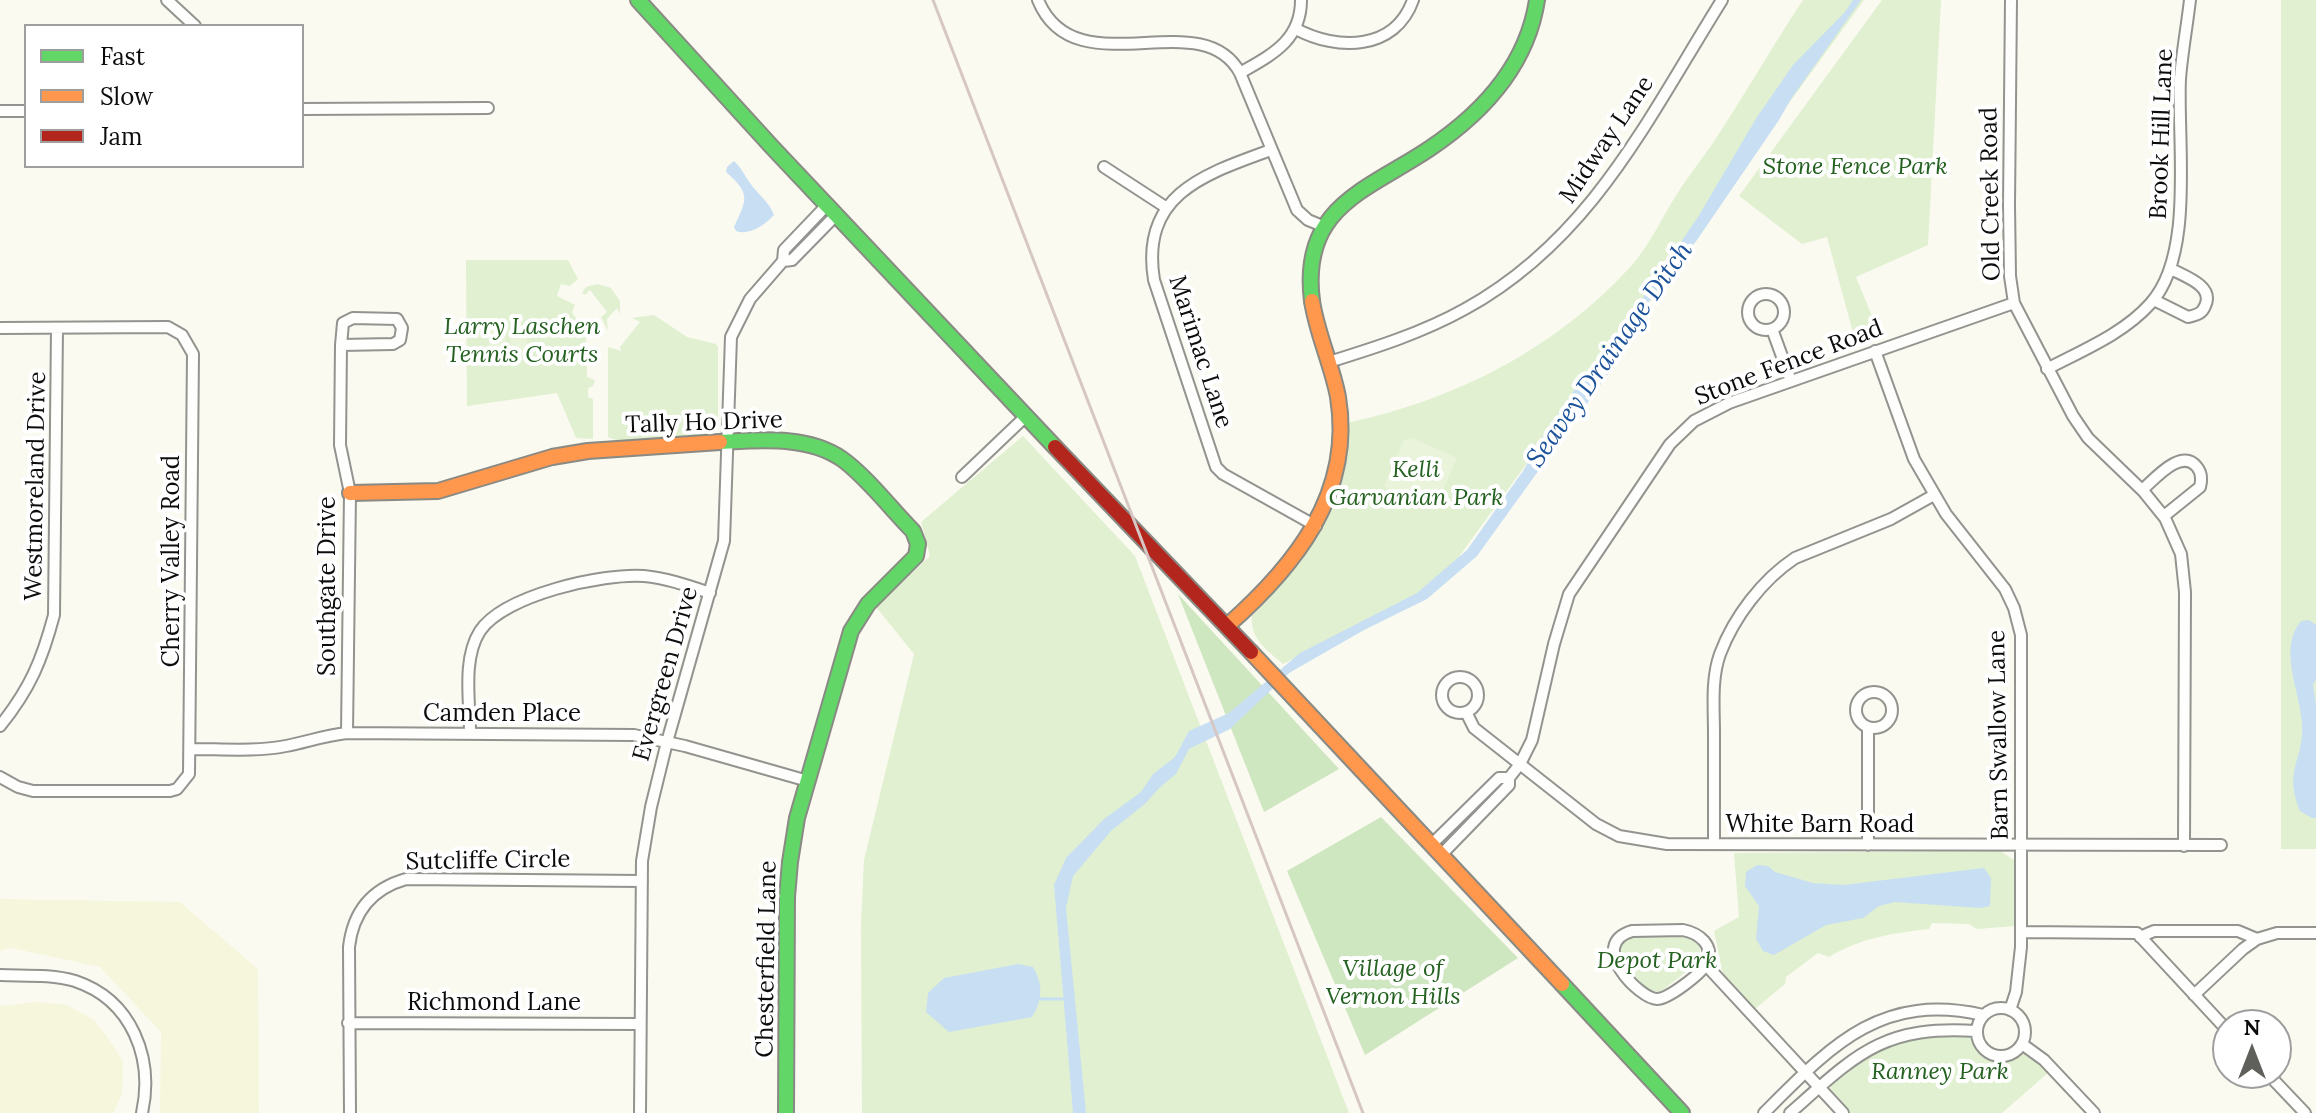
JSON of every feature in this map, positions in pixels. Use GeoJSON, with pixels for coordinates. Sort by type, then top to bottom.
{"type":"FeatureCollection","features":[{"type":"Feature","properties":{"kind":"street"},"geometry":{"type":"LineString","coordinates":[[167,0],[193,24]]}},
{"type":"Feature","properties":{"kind":"street"},"geometry":{"type":"LineString","coordinates":[[638,0],[831,210],[1268,669],[1682,1113]]}},
{"type":"Feature","properties":{"kind":"street"},"geometry":{"type":"LineString","coordinates":[[1038,0],[1052,24],[1078,40],[1203,44],[1226,54],[1240,73],[1297,210],[1308,220],[1325,227]]}},
{"type":"Feature","properties":{"kind":"street"},"geometry":{"type":"LineString","coordinates":[[1240,73],[1282,47],[1296,29],[1301,0]]}},
{"type":"Feature","properties":{"kind":"street"},"geometry":{"type":"LineString","coordinates":[[1296,29],[1326,42],[1360,43],[1381,38],[1398,26],[1413,0]]}},
{"type":"Feature","properties":{"kind":"street"},"geometry":{"type":"LineString","coordinates":[[1227,626],[1297,555],[1316,526],[1334,479],[1339,455],[1337,389],[1315,324],[1310,292],[1316,248],[1325,227],[1351,195],[1373,178],[1408,162],[1451,134],[1485,102],[1520,55],[1534,20],[1537,0]]}},
{"type":"Feature","properties":{"kind":"street","name":"Midway Lane"},"geometry":{"type":"LineString","coordinates":[[1329,362],[1408,335],[1465,309],[1520,274],[1555,244],[1600,194],[1722,0]]}},
{"type":"Feature","properties":{"kind":"street","name":"Old Creek Road"},"geometry":{"type":"LineString","coordinates":[[2011,0],[2010,234],[2014,303],[2073,416],[2088,438],[2164,516],[2181,554],[2184,576],[2184,846]]}},
{"type":"Feature","properties":{"kind":"street","name":"Brook Hill Lane"},"geometry":{"type":"LineString","coordinates":[[2047,369],[2118,332],[2154,300],[2171,269],[2179,236],[2180,77],[2190,0]]}},
{"type":"Feature","properties":{"kind":"street"},"geometry":{"type":"LineString","coordinates":[[304,109],[488,108]]}},
{"type":"Feature","properties":{"kind":"street"},"geometry":{"type":"LineString","coordinates":[[0,111],[24,111]]}},
{"type":"Feature","properties":{"kind":"street","name":"Marimac Lane"},"geometry":{"type":"LineString","coordinates":[[1271,150],[1199,178],[1180,192],[1167,208],[1154,236],[1152,265],[1154,280],[1216,467],[1223,474],[1316,526]]}},
{"type":"Feature","properties":{"kind":"street"},"geometry":{"type":"LineString","coordinates":[[1104,167],[1167,208]]}},
{"type":"Feature","properties":{"kind":"street","name":"Evergreen Drive"},"geometry":{"type":"LineString","coordinates":[[640,1113],[642,861],[667,742],[725,531],[731,337],[750,299],[783,261],[784,250],[831,210]]}},
{"type":"Feature","properties":{"kind":"street"},"geometry":{"type":"LineString","coordinates":[[2154,300],[2188,317],[2199,314],[2206,305],[2206,294],[2200,284],[2171,269]]}},
{"type":"Feature","properties":{"kind":"street","name":"Stone Fence Road"},"geometry":{"type":"LineString","coordinates":[[1436,850],[1509,785],[1509,778],[1532,740],[1557,629],[1569,594],[1681,432],[1708,412],[2014,303]]}},
{"type":"Feature","properties":{"kind":"street"},"geometry":{"type":"LineString","coordinates":[[394,318],[400,323],[402,334],[396,343],[341,345],[341,329],[345,320],[394,318]]}},
{"type":"Feature","properties":{"kind":"street","name":"Cherry Valley Road"},"geometry":{"type":"LineString","coordinates":[[0,328],[168,327],[182,335],[192,349],[189,774],[177,789],[170,791],[33,791],[0,777]]}},
{"type":"Feature","properties":{"kind":"street","name":"Westmoreland Drive"},"geometry":{"type":"LineString","coordinates":[[0,726],[30,685],[43,656],[54,615],[57,328]]}},
{"type":"Feature","properties":{"kind":"street"},"geometry":{"type":"LineString","coordinates":[[1772,329],[1791,381]]}},
{"type":"Feature","properties":{"kind":"street","name":"Southgate Drive"},"geometry":{"type":"LineString","coordinates":[[341,345],[340,445],[350,493],[347,733]]}},
{"type":"Feature","properties":{"kind":"street","name":"Barn Swallow Lane"},"geometry":{"type":"LineString","coordinates":[[1875,351],[1914,459],[1955,527],[2005,589],[2021,635],[2020,969],[2010,1010]]}},
{"type":"Feature","properties":{"kind":"street"},"geometry":{"type":"LineString","coordinates":[[962,477],[1026,416]]}},
{"type":"Feature","properties":{"kind":"street","name":"Tally Ho Drive"},"geometry":{"type":"LineString","coordinates":[[350,493],[438,491],[470,484],[516,467],[576,453],[728,442],[791,441],[825,450],[843,460],[913,531],[918,544],[916,556],[868,604],[855,624]]}},
{"type":"Feature","properties":{"kind":"street"},"geometry":{"type":"LineString","coordinates":[[2142,490],[2175,463],[2186,461],[2196,466],[2201,475],[2200,487],[2164,516]]}},
{"type":"Feature","properties":{"kind":"street"},"geometry":{"type":"LineString","coordinates":[[1714,844],[1714,692],[1720,654],[1733,629],[1758,591],[1781,567],[1795,558],[1891,519],[1934,495]]}},
{"type":"Feature","properties":{"kind":"street"},"geometry":{"type":"LineString","coordinates":[[470,733],[472,649],[480,631],[502,611],[568,587],[621,577],[645,576],[710,593]]}},
{"type":"Feature","properties":{"kind":"street","name":"Chesterfield Lane"},"geometry":{"type":"LineString","coordinates":[[786,1113],[789,873],[797,818],[855,624]]}},
{"type":"Feature","properties":{"kind":"street","name":"White Barn Road"},"geometry":{"type":"LineString","coordinates":[[1466,712],[1474,728],[1596,824],[1619,836],[1667,844],[2221,845]]}},
{"type":"Feature","properties":{"kind":"street"},"geometry":{"type":"LineString","coordinates":[[1868,727],[1868,845]]}},
{"type":"Feature","properties":{"kind":"street","name":"Camden Place"},"geometry":{"type":"LineString","coordinates":[[191,749],[270,748],[347,733],[634,735],[808,781]]}},
{"type":"Feature","properties":{"kind":"street","name":"Sutcliffe Circle"},"geometry":{"type":"LineString","coordinates":[[350,1113],[348,1023],[351,930],[363,904],[383,888],[406,879],[419,878],[642,881]]}},
{"type":"Feature","properties":{"kind":"street"},"geometry":{"type":"LineString","coordinates":[[1683,930],[1696,932],[1705,942],[1708,952],[1706,965],[1670,996],[1651,998],[1617,965],[1613,954],[1615,944],[1625,933],[1683,930]]}},
{"type":"Feature","properties":{"kind":"street"},"geometry":{"type":"LineString","coordinates":[[2140,937],[2154,931],[2238,931],[2257,939]]}},
{"type":"Feature","properties":{"kind":"street"},"geometry":{"type":"LineString","coordinates":[[2021,932],[2137,933],[2212,1014]]}},
{"type":"Feature","properties":{"kind":"street"},"geometry":{"type":"LineString","coordinates":[[2194,995],[2257,939],[2277,933],[2316,933]]}},
{"type":"Feature","properties":{"kind":"street"},"geometry":{"type":"LineString","coordinates":[[1706,965],[1843,1113]]}},
{"type":"Feature","properties":{"kind":"street"},"geometry":{"type":"LineString","coordinates":[[0,975],[57,977],[75,981],[92,988],[123,1015],[134,1029],[145,1063],[142,1113]]}},
{"type":"Feature","properties":{"kind":"street"},"geometry":{"type":"LineString","coordinates":[[1764,1113],[1840,1042],[1869,1024],[1888,1017],[1934,1008],[1983,1015],[2001,1007],[2017,1014],[2025,1028],[2022,1044],[2016,1051],[1998,1056],[1982,1048],[1976,1031],[1983,1015]]}},
{"type":"Feature","properties":{"kind":"street","name":"Richmond Lane"},"geometry":{"type":"LineString","coordinates":[[348,1023],[640,1024]]}},
{"type":"Feature","properties":{"kind":"street"},"geometry":{"type":"LineString","coordinates":[[1790,1113],[1847,1062],[1870,1048],[1898,1036],[1928,1029],[1976,1031]]}},
{"type":"Feature","properties":{"kind":"street"},"geometry":{"type":"LineString","coordinates":[[2022,1044],[2044,1060],[2094,1113]]}},
{"type":"Feature","properties":{"kind":"street"},"geometry":{"type":"LineString","coordinates":[[2282,1089],[2305,1113]]}},
{"type":"Feature","properties":{"kind":"green space","name":"Kelli Garvanian Park"},"geometry":{"type":"Polygon","coordinates":[[[1803,0],[1864,0],[1455,562],[1418,594],[1283,664],[1266,649],[1253,631],[1252,616],[1301,562],[1318,532],[1335,496],[1345,454],[1347,423],[1387,413],[1465,385],[1537,346],[1602,296],[1644,249],[1803,0]]]}},
{"type":"Feature","properties":{"kind":"green space","name":"Stone Fence Park"},"geometry":{"type":"Polygon","coordinates":[[[1882,0],[1941,0],[1928,245],[1856,277],[1881,338],[1857,347],[1827,237],[1802,244],[1739,196],[1882,0]]]}},
{"type":"Feature","properties":{"kind":"green space"},"geometry":{"type":"Polygon","coordinates":[[[2281,0],[2316,0],[2316,849],[2281,849],[2281,0]]]}},
{"type":"Feature","properties":{"kind":"green space","name":"Larry Laschen Tennis Courts"},"geometry":{"type":"Polygon","coordinates":[[[466,260],[568,260],[578,279],[570,286],[561,284],[557,296],[575,305],[572,312],[586,335],[587,377],[595,380],[593,386],[588,388],[588,397],[593,399],[593,439],[576,438],[557,393],[467,406],[466,260]]]}},
{"type":"Feature","properties":{"kind":"green space"},"geometry":{"type":"Polygon","coordinates":[[[598,284],[611,288],[620,301],[620,314],[617,308],[607,319],[608,331],[601,317],[607,312],[590,290],[585,295],[582,293],[586,287],[598,284]]]}},
{"type":"Feature","properties":{"kind":"green space"},"geometry":{"type":"Polygon","coordinates":[[[654,315],[687,337],[718,347],[718,424],[717,430],[709,437],[641,441],[608,437],[608,347],[621,351],[620,347],[640,322],[632,318],[654,315]]]}},
{"type":"Feature","properties":{"kind":"green space"},"geometry":{"type":"Polygon","coordinates":[[[489,325],[506,325],[505,360],[489,360],[489,325]]]}},
{"type":"Feature","properties":{"kind":"green space"},"geometry":{"type":"Polygon","coordinates":[[[511,325],[527,325],[527,360],[510,360],[511,325]]]}},
{"type":"Feature","properties":{"kind":"green space"},"geometry":{"type":"Polygon","coordinates":[[[1023,436],[1135,556],[1349,1113],[862,1113],[861,924],[864,860],[914,654],[876,607],[930,556],[921,522],[1023,436]]]}},
{"type":"Feature","properties":{"kind":"green space"},"geometry":{"type":"Polygon","coordinates":[[[1412,438],[1457,458],[1435,509],[1384,486],[1403,441],[1412,438]]]}},
{"type":"Feature","properties":{"kind":"green space"},"geometry":{"type":"Polygon","coordinates":[[[1178,594],[1339,769],[1264,812],[1178,594]]]}},
{"type":"Feature","properties":{"kind":"green space","name":"Village of Vernon Hills"},"geometry":{"type":"Polygon","coordinates":[[[1381,817],[1518,958],[1365,1055],[1287,871],[1381,817]]]}},
{"type":"Feature","properties":{"kind":"green space"},"geometry":{"type":"Polygon","coordinates":[[[2000,851],[2014,860],[2015,926],[1977,929],[1969,924],[1932,923],[1929,929],[1877,937],[1829,957],[1818,953],[1786,977],[1785,984],[1755,1009],[1723,975],[1714,931],[1739,917],[1734,853],[2000,851]]]}},
{"type":"Feature","properties":{"kind":"green space"},"geometry":{"type":"Polygon","coordinates":[[[0,899],[180,902],[258,969],[259,1113],[160,1113],[161,1032],[100,967],[11,948],[0,951],[0,899]]]}},
{"type":"Feature","properties":{"kind":"green space","name":"Depot Park"},"geometry":{"type":"Polygon","coordinates":[[[1682,933],[1697,940],[1701,955],[1697,963],[1660,992],[1645,987],[1626,969],[1617,946],[1624,936],[1682,933]]]}},
{"type":"Feature","properties":{"kind":"green space"},"geometry":{"type":"Polygon","coordinates":[[[37,1002],[67,1005],[94,1020],[106,1035],[123,1061],[122,1095],[113,1113],[0,1113],[0,1006],[37,1002]]]}},
{"type":"Feature","properties":{"kind":"green space","name":"Ranney Park"},"geometry":{"type":"Polygon","coordinates":[[[1920,1033],[1968,1035],[1988,1056],[1999,1060],[2024,1051],[2033,1054],[2049,1072],[2002,1113],[1850,1113],[1835,1099],[1831,1089],[1842,1071],[1868,1055],[1920,1033]]]}},
{"type":"Feature","properties":{"kind":"water","name":"Seavey Drainage Ditch"},"geometry":{"type":"Polygon","coordinates":[[[1853,0],[1861,0],[1697,240],[1642,311],[1639,323],[1609,373],[1477,556],[1427,599],[1364,630],[1289,673],[1230,729],[1189,749],[1176,774],[1111,831],[1073,876],[1066,908],[1086,1113],[1073,1113],[1054,885],[1066,858],[1104,819],[1141,792],[1153,774],[1175,757],[1189,731],[1229,713],[1300,653],[1417,593],[1467,550],[1587,372],[1629,318],[1698,217],[1757,117],[1793,65],[1853,0]]]}},
{"type":"Feature","properties":{"kind":"water"},"geometry":{"type":"Polygon","coordinates":[[[734,161],[774,215],[751,231],[736,231],[734,227],[744,197],[740,186],[726,172],[734,161]]]}},
{"type":"Feature","properties":{"kind":"water"},"geometry":{"type":"Polygon","coordinates":[[[2309,620],[2316,625],[2316,679],[2313,685],[2316,704],[2316,818],[2300,811],[2293,785],[2302,725],[2292,672],[2291,645],[2301,621],[2309,620]]]}},
{"type":"Feature","properties":{"kind":"water"},"geometry":{"type":"Polygon","coordinates":[[[1757,865],[1768,866],[1775,872],[1813,883],[1843,885],[1984,868],[1991,878],[1990,906],[1980,908],[1895,902],[1879,906],[1863,918],[1826,925],[1774,955],[1763,951],[1756,939],[1759,906],[1745,886],[1746,872],[1757,865]]]}},
{"type":"Feature","properties":{"kind":"water"},"geometry":{"type":"Polygon","coordinates":[[[1018,964],[1033,967],[1039,980],[1040,998],[1032,1017],[949,1032],[926,1012],[928,993],[944,978],[1018,964]]]}},
{"type":"Feature","properties":{"kind":"waterway"},"geometry":{"type":"LineString","coordinates":[[1040,999],[1064,999]]}},
{"type":"Feature","properties":{"kind":"railway"},"geometry":{"type":"LineString","coordinates":[[933,0],[1363,1113]]}},
{"type":"Feature","properties":{"kind":"traffic: fast"},"geometry":{"type":"LineString","coordinates":[[638,0],[1055,447]]}},
{"type":"Feature","properties":{"kind":"traffic: fast"},"geometry":{"type":"LineString","coordinates":[[1312,301],[1311,269],[1316,244],[1327,223],[1361,191],[1449,135],[1484,103],[1500,86],[1524,46],[1537,0]]}},
{"type":"Feature","properties":{"kind":"traffic: fast"},"geometry":{"type":"LineString","coordinates":[[720,442],[783,441],[829,451],[851,466],[869,484],[913,531],[918,544],[916,556],[868,604],[851,631],[797,818],[787,897],[786,1113]]}},
{"type":"Feature","properties":{"kind":"traffic: fast"},"geometry":{"type":"LineString","coordinates":[[1562,984],[1682,1113]]}},
{"type":"Feature","properties":{"kind":"traffic: slow"},"geometry":{"type":"LineString","coordinates":[[1227,626],[1275,579],[1296,553],[1328,497],[1337,465],[1341,432],[1338,397],[1312,301]]}},
{"type":"Feature","properties":{"kind":"traffic: slow"},"geometry":{"type":"LineString","coordinates":[[350,493],[438,491],[552,457],[588,451],[720,442]]}},
{"type":"Feature","properties":{"kind":"traffic: slow"},"geometry":{"type":"LineString","coordinates":[[1251,652],[1562,984]]}},
{"type":"Feature","properties":{"kind":"traffic: jam"},"geometry":{"type":"LineString","coordinates":[[1055,447],[1251,652]]}}]}
